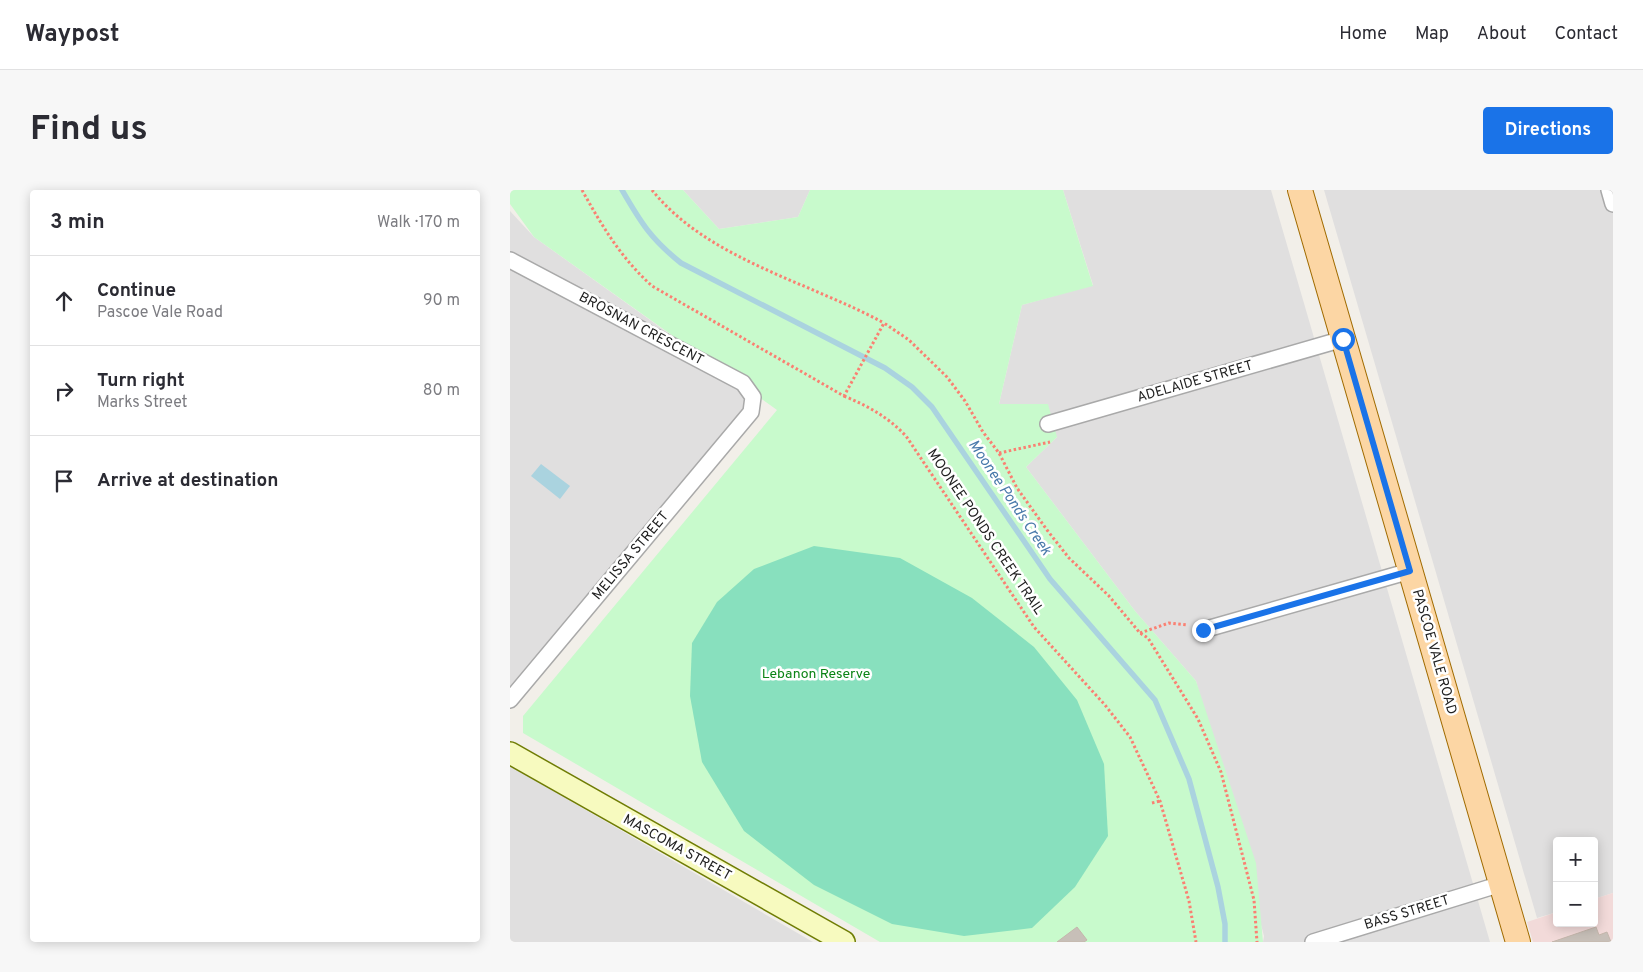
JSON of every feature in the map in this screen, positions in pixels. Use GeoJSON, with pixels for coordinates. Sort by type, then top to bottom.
{"type":"FeatureCollection","features":[{"type":"Feature","properties":{"kind":"main road","name":"PASCOE VALE ROAD"},"geometry":{"type":"LineString","coordinates":[[1300,190],[1518,942]]}},
{"type":"Feature","properties":{"kind":"main road","name":"MASCOMA STREET"},"geometry":{"type":"LineString","coordinates":[[510,753],[844,942]]}},
{"type":"Feature","properties":{"kind":"street"},"geometry":{"type":"LineString","coordinates":[[1609,190],[1613,204]]}},
{"type":"Feature","properties":{"kind":"street","name":"BROSNAN CRESCENT"},"geometry":{"type":"LineString","coordinates":[[510,260],[743,384],[753,397],[751,412]]}},
{"type":"Feature","properties":{"kind":"street","name":"ADELAIDE STREET"},"geometry":{"type":"LineString","coordinates":[[1048,424],[1343,339]]}},
{"type":"Feature","properties":{"kind":"street","name":"MELISSA STREET"},"geometry":{"type":"LineString","coordinates":[[510,700],[751,412]]}},
{"type":"Feature","properties":{"kind":"street"},"geometry":{"type":"LineString","coordinates":[[1203,630],[1410,571]]}},
{"type":"Feature","properties":{"kind":"street","name":"BASS STREET"},"geometry":{"type":"LineString","coordinates":[[1313,942],[1501,884]]}},
{"type":"Feature","properties":{"kind":"path","name":"MOONEE PONDS CREEK TRAIL"},"geometry":{"type":"LineString","coordinates":[[582,190],[611,241],[631,267],[652,286],[844,396],[869,406],[894,422],[919,452],[1004,585],[1034,627],[1105,705],[1130,737],[1160,801],[1189,901],[1196,942]]}},
{"type":"Feature","properties":{"kind":"path"},"geometry":{"type":"LineString","coordinates":[[652,190],[664,206],[708,238],[787,279],[862,311],[884,323],[908,340],[947,377],[999,453],[1017,488],[1047,530],[1068,558],[1109,596],[1140,633],[1148,638],[1198,719],[1221,772],[1254,900],[1257,942]]}},
{"type":"Feature","properties":{"kind":"path"},"geometry":{"type":"LineString","coordinates":[[844,396],[875,335],[884,323]]}},
{"type":"Feature","properties":{"kind":"path"},"geometry":{"type":"LineString","coordinates":[[999,453],[1052,441]]}},
{"type":"Feature","properties":{"kind":"path"},"geometry":{"type":"LineString","coordinates":[[1140,633],[1169,623],[1203,630]]}},
{"type":"Feature","properties":{"kind":"path"},"geometry":{"type":"LineString","coordinates":[[1152,803],[1160,801]]}},
{"type":"Feature","properties":{"kind":"shaded area"},"geometry":{"type":"Polygon","coordinates":[[[683,190],[810,190],[798,217],[719,229],[683,190]]]}},
{"type":"Feature","properties":{"kind":"shaded area"},"geometry":{"type":"Polygon","coordinates":[[[1063,190],[1271,190],[1490,942],[1263,942],[1264,936],[1196,681],[1135,611],[1026,467],[1057,437],[999,404],[1022,305],[1093,285],[1063,190]]]}},
{"type":"Feature","properties":{"kind":"shaded area"},"geometry":{"type":"Polygon","coordinates":[[[1324,190],[1613,190],[1613,893],[1598,898],[1598,837],[1553,837],[1553,913],[1537,918],[1324,190]]]}},
{"type":"Feature","properties":{"kind":"shaded area"},"geometry":{"type":"Polygon","coordinates":[[[510,211],[534,237],[745,388],[750,415],[510,700],[510,211]]]}},
{"type":"Feature","properties":{"kind":"shaded area"},"geometry":{"type":"Polygon","coordinates":[[[510,766],[813,942],[510,942],[510,766]]]}},
{"type":"Feature","properties":{"kind":"shaded area"},"geometry":{"type":"Polygon","coordinates":[[[1613,893],[1613,942],[1533,942],[1527,922],[1553,913],[1553,927],[1598,927],[1598,898],[1613,893]]]}},
{"type":"Feature","properties":{"kind":"green space","name":"Lebanon Reserve"},"geometry":{"type":"Polygon","coordinates":[[[510,190],[683,190],[719,229],[798,217],[810,190],[1063,190],[1093,286],[1022,305],[999,404],[1048,404],[1057,437],[1026,467],[1135,611],[1196,681],[1256,863],[1263,942],[880,942],[523,733],[523,716],[777,410],[534,237],[510,204],[510,190]]]}},
{"type":"Feature","properties":{"kind":"green space","name":"Lebanon Reserve"},"geometry":{"type":"Polygon","coordinates":[[[814,546],[900,558],[972,598],[1034,647],[1077,700],[1104,764],[1108,836],[1075,887],[1032,928],[964,936],[892,924],[814,885],[744,831],[702,762],[690,696],[692,643],[717,602],[754,569],[814,546]]]}},
{"type":"Feature","properties":{"kind":"water"},"geometry":{"type":"Polygon","coordinates":[[[541,464],[570,486],[560,499],[531,476],[541,464]]]}},
{"type":"Feature","properties":{"kind":"building"},"geometry":{"type":"Polygon","coordinates":[[[1077,927],[1087,940],[1084,942],[1057,942],[1077,927]]]}},
{"type":"Feature","properties":{"kind":"building"},"geometry":{"type":"Polygon","coordinates":[[[1596,927],[1599,935],[1607,932],[1611,942],[1552,942],[1596,927]]]}},
{"type":"Feature","properties":{"kind":"waterway","name":"Moonee Ponds Creek"},"geometry":{"type":"LineString","coordinates":[[622,190],[647,230],[681,263],[885,368],[912,387],[932,407],[1050,579],[1155,700],[1189,779],[1218,887],[1225,924],[1225,942]]}},
{"type":"Feature","properties":{"kind":"route"},"geometry":{"type":"LineString","coordinates":[[1203,630],[1410,571],[1343,339]]}}]}
